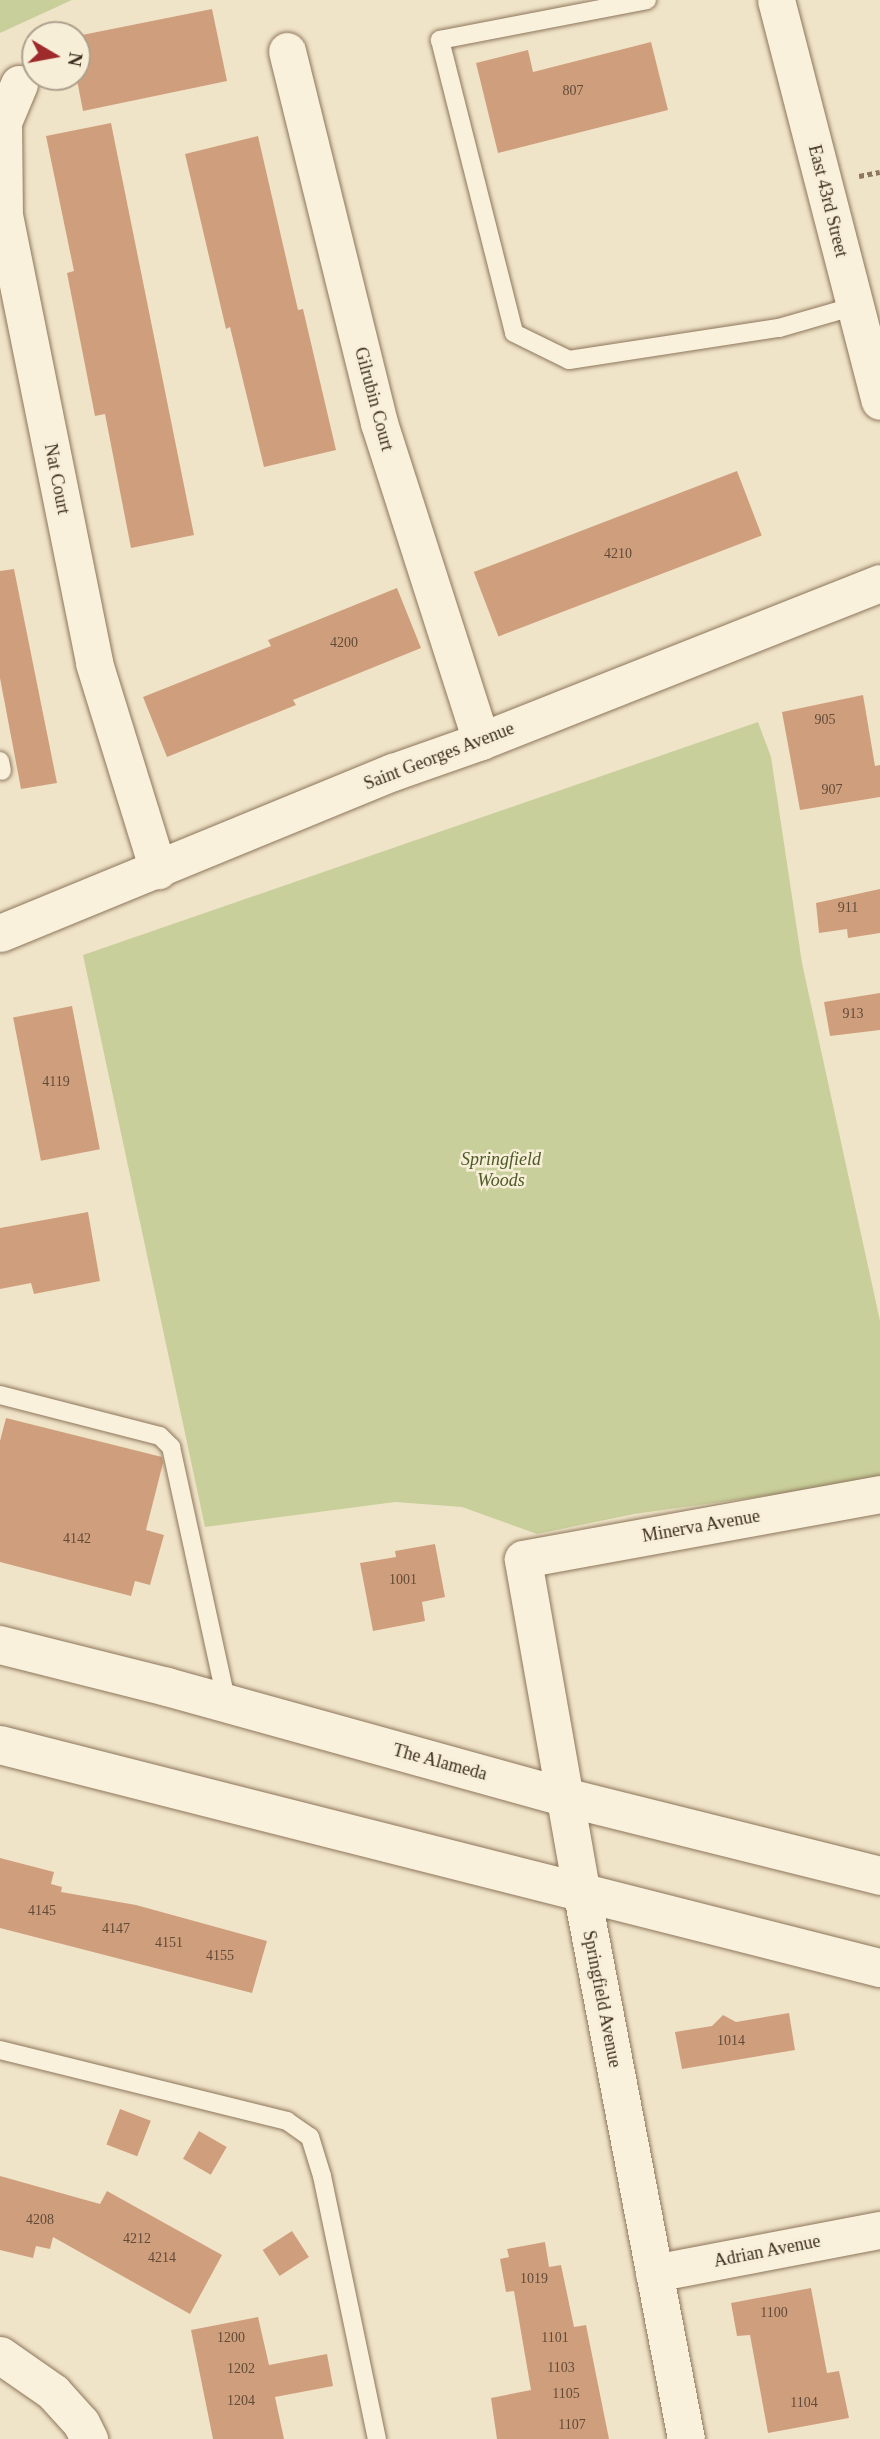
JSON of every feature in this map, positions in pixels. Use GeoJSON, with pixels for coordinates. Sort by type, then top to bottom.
{"type":"FeatureCollection","features":[{"type":"Feature","properties":{"kind":"main road","name":"The Alameda"},"geometry":{"type":"LineString","coordinates":[[0,1645],[227,1703],[564,1797],[880,1876]]}},
{"type":"Feature","properties":{"kind":"main road"},"geometry":{"type":"LineString","coordinates":[[0,1745],[582,1895],[880,1968]]}},
{"type":"Feature","properties":{"kind":"street","name":"East 43rd Street"},"geometry":{"type":"LineString","coordinates":[[776,0],[880,401]]}},
{"type":"Feature","properties":{"kind":"street","name":"Gilrubin Court"},"geometry":{"type":"LineString","coordinates":[[286,51],[379,423],[481,741]]}},
{"type":"Feature","properties":{"kind":"street","name":"Nat Court"},"geometry":{"type":"LineString","coordinates":[[19,84],[3,122],[4,215],[94,663],[158,870]]}},
{"type":"Feature","properties":{"kind":"street","name":"Saint Georges Avenue"},"geometry":{"type":"LineString","coordinates":[[0,933],[393,772],[481,741],[880,583]]}},
{"type":"Feature","properties":{"kind":"street","name":"Minerva Avenue"},"geometry":{"type":"LineString","coordinates":[[523,1559],[880,1494]]}},
{"type":"Feature","properties":{"kind":"street","name":"Springfield Avenue"},"geometry":{"type":"LineString","coordinates":[[523,1559],[582,1895],[686,2439]]}},
{"type":"Feature","properties":{"kind":"street","name":"Adrian Avenue"},"geometry":{"type":"LineString","coordinates":[[654,2273],[880,2230]]}},
{"type":"Feature","properties":{"kind":"street"},"geometry":{"type":"LineString","coordinates":[[0,2355],[53,2392],[81,2423],[89,2439]]}},
{"type":"Feature","properties":{"kind":"lane"},"geometry":{"type":"LineString","coordinates":[[647,0],[440,40],[514,333],[569,360],[779,328],[855,306]]}},
{"type":"Feature","properties":{"kind":"lane"},"geometry":{"type":"LineString","coordinates":[[0,1395],[160,1436],[171,1447],[227,1703]]}},
{"type":"Feature","properties":{"kind":"lane"},"geometry":{"type":"LineString","coordinates":[[0,2050],[287,2121],[310,2137],[322,2176],[377,2439]]}},
{"type":"Feature","properties":{"kind":"path"},"geometry":{"type":"LineString","coordinates":[[855,177],[880,172]]}},
{"type":"Feature","properties":{"kind":"green space"},"geometry":{"type":"Polygon","coordinates":[[[0,0],[72,0],[21,21],[0,33],[0,0]]]}},
{"type":"Feature","properties":{"kind":"green space","name":"Springfield Woods"},"geometry":{"type":"Polygon","coordinates":[[[758,722],[771,757],[802,963],[880,1321],[880,1480],[634,1514],[537,1534],[462,1507],[395,1502],[205,1527],[83,955],[758,722]]]}},
{"type":"Feature","properties":{"kind":"building"},"geometry":{"type":"Polygon","coordinates":[[[212,9],[227,81],[83,111],[79,91],[91,91],[91,33],[212,9]]]}},
{"type":"Feature","properties":{"kind":"building"},"geometry":{"type":"Polygon","coordinates":[[[651,42],[668,110],[498,153],[476,63],[528,50],[533,72],[651,42]]]}},
{"type":"Feature","properties":{"kind":"building"},"geometry":{"type":"Polygon","coordinates":[[[111,123],[194,535],[131,548],[105,414],[95,416],[67,273],[74,271],[46,136],[111,123]]]}},
{"type":"Feature","properties":{"kind":"building"},"geometry":{"type":"Polygon","coordinates":[[[258,136],[298,310],[303,309],[336,450],[264,467],[230,327],[226,329],[185,154],[258,136]]]}},
{"type":"Feature","properties":{"kind":"building"},"geometry":{"type":"Polygon","coordinates":[[[737,471],[762,535],[498,636],[474,572],[737,471]]]}},
{"type":"Feature","properties":{"kind":"building"},"geometry":{"type":"Polygon","coordinates":[[[14,569],[57,783],[21,789],[0,678],[0,571],[14,569]]]}},
{"type":"Feature","properties":{"kind":"building"},"geometry":{"type":"Polygon","coordinates":[[[397,588],[421,648],[293,700],[296,705],[167,757],[143,697],[271,646],[268,640],[397,588]]]}},
{"type":"Feature","properties":{"kind":"building"},"geometry":{"type":"Polygon","coordinates":[[[863,695],[875,766],[880,765],[880,797],[800,810],[782,712],[863,695]]]}},
{"type":"Feature","properties":{"kind":"building"},"geometry":{"type":"Polygon","coordinates":[[[880,889],[880,933],[848,938],[847,929],[819,933],[816,903],[880,889]]]}},
{"type":"Feature","properties":{"kind":"building"},"geometry":{"type":"Polygon","coordinates":[[[880,993],[880,1030],[830,1036],[824,1002],[880,993]]]}},
{"type":"Feature","properties":{"kind":"building"},"geometry":{"type":"Polygon","coordinates":[[[72,1006],[100,1149],[41,1161],[13,1017],[72,1006]]]}},
{"type":"Feature","properties":{"kind":"building"},"geometry":{"type":"Polygon","coordinates":[[[88,1212],[100,1281],[34,1294],[31,1283],[0,1289],[0,1228],[88,1212]]]}},
{"type":"Feature","properties":{"kind":"building"},"geometry":{"type":"Polygon","coordinates":[[[6,1418],[162,1457],[163,1463],[146,1530],[164,1535],[150,1585],[135,1581],[131,1596],[0,1562],[0,1441],[6,1418]]]}},
{"type":"Feature","properties":{"kind":"building"},"geometry":{"type":"Polygon","coordinates":[[[435,1544],[445,1597],[422,1602],[425,1621],[373,1631],[360,1563],[396,1557],[395,1551],[435,1544]]]}},
{"type":"Feature","properties":{"kind":"building"},"geometry":{"type":"Polygon","coordinates":[[[0,1858],[54,1872],[51,1884],[62,1887],[61,1892],[136,1905],[267,1941],[252,1993],[0,1928],[0,1858]]]}},
{"type":"Feature","properties":{"kind":"building"},"geometry":{"type":"Polygon","coordinates":[[[789,2013],[795,2050],[682,2069],[675,2032],[712,2026],[723,2015],[736,2022],[789,2013]]]}},
{"type":"Feature","properties":{"kind":"building"},"geometry":{"type":"Polygon","coordinates":[[[120,2109],[151,2121],[137,2156],[106,2144],[120,2109]]]}},
{"type":"Feature","properties":{"kind":"building"},"geometry":{"type":"Polygon","coordinates":[[[199,2131],[227,2147],[211,2175],[183,2159],[199,2131]]]}},
{"type":"Feature","properties":{"kind":"building"},"geometry":{"type":"Polygon","coordinates":[[[0,2176],[100,2204],[107,2191],[222,2255],[190,2314],[53,2237],[50,2249],[36,2246],[33,2258],[0,2250],[0,2176]]]}},
{"type":"Feature","properties":{"kind":"building"},"geometry":{"type":"Polygon","coordinates":[[[292,2231],[309,2257],[280,2276],[263,2250],[292,2231]]]}},
{"type":"Feature","properties":{"kind":"building"},"geometry":{"type":"Polygon","coordinates":[[[545,2242],[549,2267],[561,2265],[574,2327],[586,2325],[609,2439],[497,2439],[491,2398],[531,2390],[514,2291],[506,2292],[500,2259],[509,2257],[507,2249],[545,2242]]]}},
{"type":"Feature","properties":{"kind":"building"},"geometry":{"type":"Polygon","coordinates":[[[811,2288],[827,2373],[839,2371],[849,2418],[768,2433],[750,2335],[737,2336],[731,2303],[811,2288]]]}},
{"type":"Feature","properties":{"kind":"building"},"geometry":{"type":"Polygon","coordinates":[[[258,2317],[269,2365],[327,2354],[333,2386],[275,2397],[284,2439],[213,2439],[191,2330],[258,2317]]]}}]}
